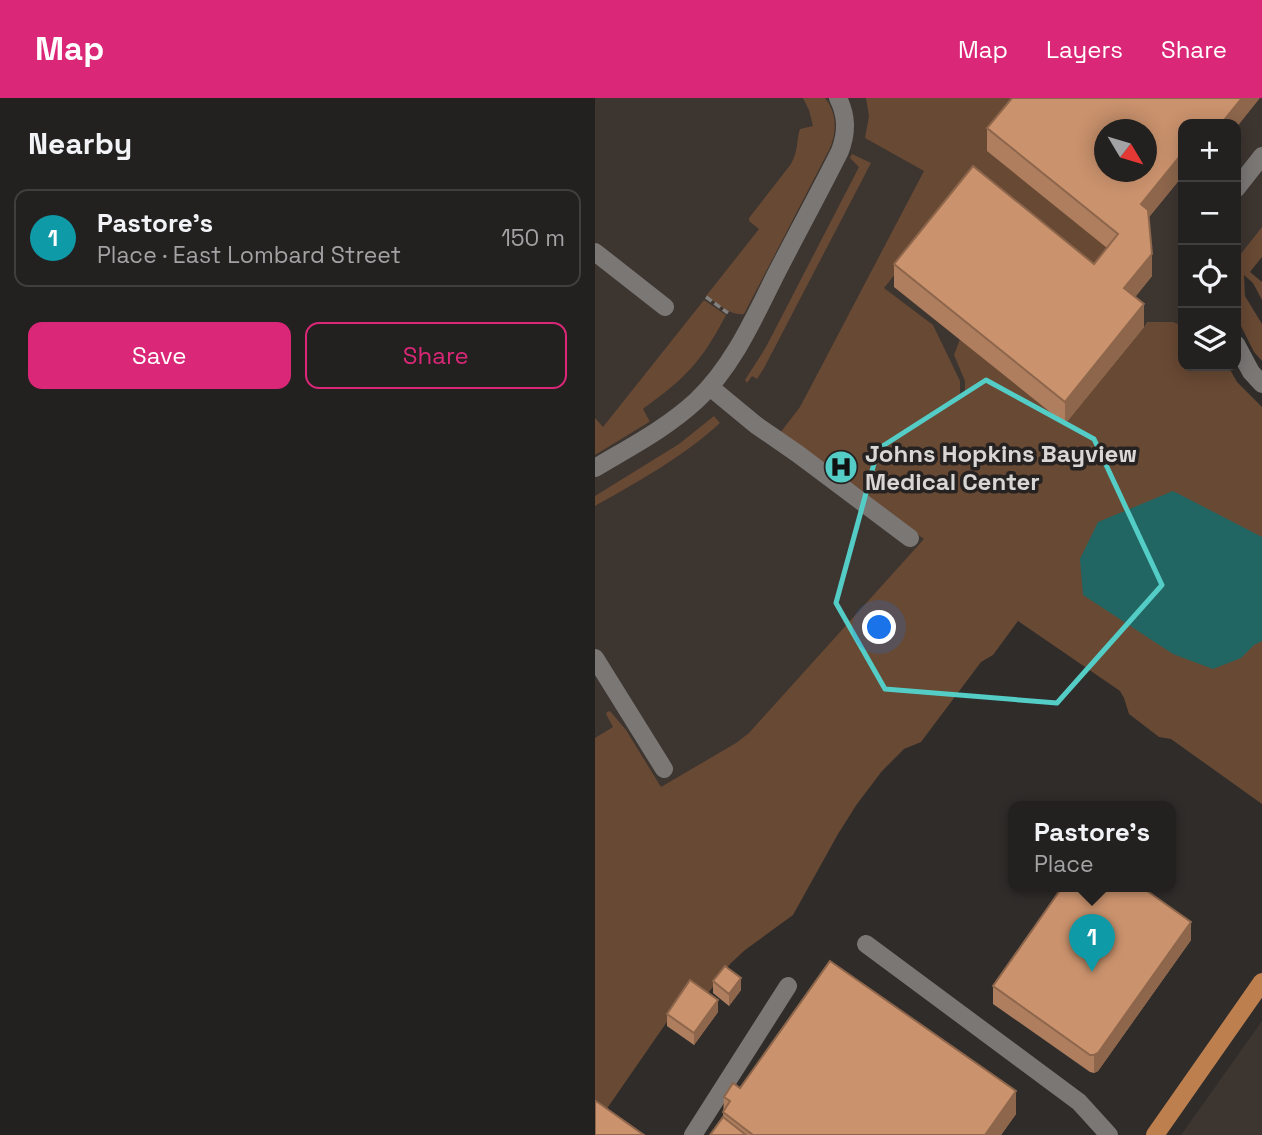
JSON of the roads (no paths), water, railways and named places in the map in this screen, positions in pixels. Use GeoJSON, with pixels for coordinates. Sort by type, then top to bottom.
{"type":"FeatureCollection","features":[{"type":"Feature","properties":{"kind":"main road"},"geometry":{"type":"LineString","coordinates":[[1155,1135],[1262,982]]}},
{"type":"Feature","properties":{"kind":"lane"},"geometry":{"type":"LineString","coordinates":[[595,468],[670,421],[698,399],[729,361],[840,151],[846,122],[838,98]]}},
{"type":"Feature","properties":{"kind":"lane"},"geometry":{"type":"LineString","coordinates":[[1241,183],[1262,156]]}},
{"type":"Feature","properties":{"kind":"lane"},"geometry":{"type":"LineString","coordinates":[[595,252],[665,307]]}},
{"type":"Feature","properties":{"kind":"lane"},"geometry":{"type":"LineString","coordinates":[[1241,354],[1262,384]]}},
{"type":"Feature","properties":{"kind":"lane"},"geometry":{"type":"LineString","coordinates":[[710,387],[756,425],[911,538]]}},
{"type":"Feature","properties":{"kind":"lane"},"geometry":{"type":"LineString","coordinates":[[595,658],[664,769]]}},
{"type":"Feature","properties":{"kind":"lane"},"geometry":{"type":"LineString","coordinates":[[866,944],[1079,1102],[1109,1135]]}},
{"type":"Feature","properties":{"kind":"lane"},"geometry":{"type":"LineString","coordinates":[[692,1135],[788,986]]}},
{"type":"Feature","properties":{"kind":"water"},"geometry":{"type":"Polygon","coordinates":[[[1173,491],[1262,537],[1262,641],[1241,658],[1213,669],[1173,654],[1083,595],[1080,559],[1098,522],[1173,491]]]}},
{"type":"Feature","properties":{"kind":"place","name":"Johns Hopkins Bayview Medical Center"},"geometry":{"type":"Point","coordinates":[841,467]}},
{"type":"Feature","properties":{"kind":"place","name":"Pastore's"},"geometry":{"type":"Point","coordinates":[1092,972]}}]}
